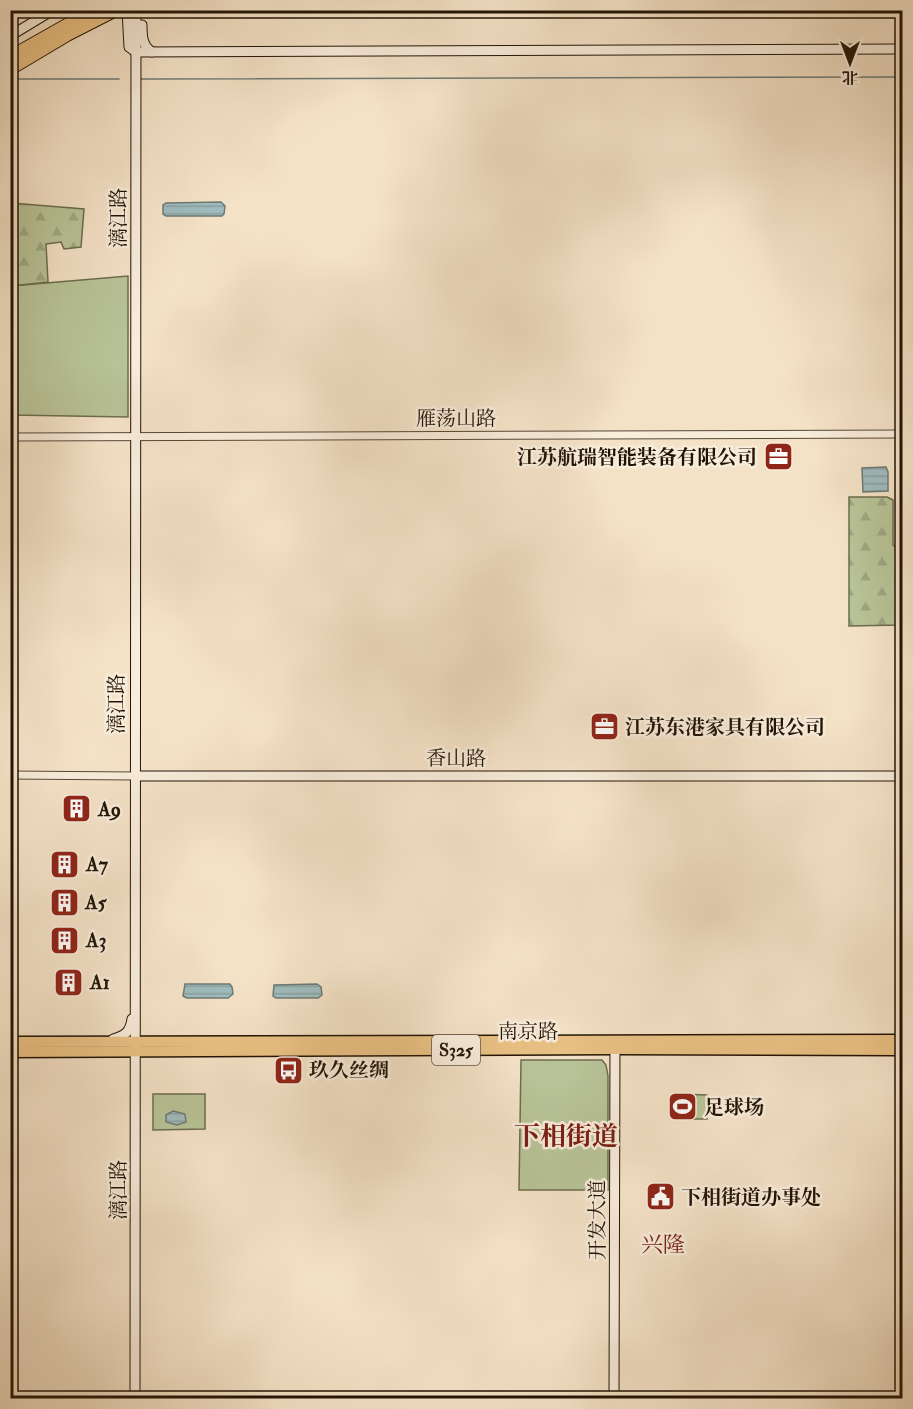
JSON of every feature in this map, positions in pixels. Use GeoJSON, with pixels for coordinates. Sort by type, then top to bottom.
{"type":"FeatureCollection","features":[{"type":"Feature","properties":{"kind":"highway"},"geometry":{"type":"LineString","coordinates":[[10,69],[93,10]]}},
{"type":"Feature","properties":{"kind":"highway"},"geometry":{"type":"LineString","coordinates":[[10,57],[64,31],[116,10]]}},
{"type":"Feature","properties":{"kind":"main road","name":"南京路"},"geometry":{"type":"LineString","coordinates":[[10,1052],[136,1046],[615,1045],[903,1040]]}},
{"type":"Feature","properties":{"kind":"main road","name":"南京路"},"geometry":{"type":"LineString","coordinates":[[10,1041],[102,1041],[136,1046]]}},
{"type":"Feature","properties":{"kind":"main road","name":"南京路"},"geometry":{"type":"LineString","coordinates":[[615,1045],[903,1050]]}},
{"type":"Feature","properties":{"kind":"street"},"geometry":{"type":"LineString","coordinates":[[10,36],[53,10]]}},
{"type":"Feature","properties":{"kind":"street"},"geometry":{"type":"LineString","coordinates":[[127,10],[129,47],[136,52],[903,49]]}},
{"type":"Feature","properties":{"kind":"street","name":"漓江路"},"geometry":{"type":"LineString","coordinates":[[135,1398],[136,10]]}},
{"type":"Feature","properties":{"kind":"street"},"geometry":{"type":"LineString","coordinates":[[142,10],[143,41],[146,48],[152,52]]}},
{"type":"Feature","properties":{"kind":"street"},"geometry":{"type":"LineString","coordinates":[[136,74],[140,62],[152,52]]}},
{"type":"Feature","properties":{"kind":"street","name":"雁荡山路"},"geometry":{"type":"LineString","coordinates":[[10,437],[903,434]]}},
{"type":"Feature","properties":{"kind":"street","name":"香山路"},"geometry":{"type":"LineString","coordinates":[[10,775],[903,776]]}},
{"type":"Feature","properties":{"kind":"street"},"geometry":{"type":"LineString","coordinates":[[102,1041],[123,1037],[130,1030],[136,984]]}},
{"type":"Feature","properties":{"kind":"street","name":"开发大道"},"geometry":{"type":"LineString","coordinates":[[615,1045],[615,1398]]}},
{"type":"Feature","properties":{"kind":"green space"},"geometry":{"type":"Polygon","coordinates":[[[11,203],[84,209],[81,247],[64,249],[61,242],[46,244],[48,282],[11,286],[11,203]]]}},
{"type":"Feature","properties":{"kind":"green space"},"geometry":{"type":"Polygon","coordinates":[[[128,276],[128,417],[11,415],[11,286],[128,276]]]}},
{"type":"Feature","properties":{"kind":"green space"},"geometry":{"type":"Polygon","coordinates":[[[849,497],[887,497],[893,500],[893,545],[901,551],[900,625],[849,626],[849,497]]]}},
{"type":"Feature","properties":{"kind":"green space"},"geometry":{"type":"Polygon","coordinates":[[[521,1060],[602,1060],[606,1065],[608,1076],[608,1190],[519,1190],[521,1060]]]}},
{"type":"Feature","properties":{"kind":"green space"},"geometry":{"type":"Polygon","coordinates":[[[153,1094],[205,1094],[205,1129],[153,1130],[153,1094]]]}},
{"type":"Feature","properties":{"kind":"green space"},"geometry":{"type":"Polygon","coordinates":[[[675,1094],[707,1095],[707,1119],[675,1119],[675,1094]]]}},
{"type":"Feature","properties":{"kind":"water"},"geometry":{"type":"Polygon","coordinates":[[[221,202],[225,206],[222,216],[166,216],[163,214],[163,205],[166,203],[221,202]]]}},
{"type":"Feature","properties":{"kind":"water"},"geometry":{"type":"Polygon","coordinates":[[[886,467],[888,491],[863,492],[862,468],[886,467]]]}},
{"type":"Feature","properties":{"kind":"water"},"geometry":{"type":"Polygon","coordinates":[[[185,984],[230,984],[233,994],[228,998],[187,998],[183,996],[185,984]]]}},
{"type":"Feature","properties":{"kind":"water"},"geometry":{"type":"Polygon","coordinates":[[[317,984],[321,987],[322,995],[318,998],[276,998],[273,996],[274,985],[317,984]]]}},
{"type":"Feature","properties":{"kind":"water"},"geometry":{"type":"Polygon","coordinates":[[[173,1111],[185,1114],[186,1122],[177,1125],[166,1122],[166,1115],[173,1111]]]}},
{"type":"Feature","properties":{"kind":"waterway"},"geometry":{"type":"LineString","coordinates":[[140,79],[902,77]]}},
{"type":"Feature","properties":{"kind":"waterway"},"geometry":{"type":"LineString","coordinates":[[14,79],[119,79]]}},
{"type":"Feature","properties":{"kind":"place","name":"江苏航瑞智能装备有限公司"},"geometry":{"type":"Point","coordinates":[778,457]}},
{"type":"Feature","properties":{"kind":"place","name":"江苏东港家具有限公司"},"geometry":{"type":"Point","coordinates":[604,727]}},
{"type":"Feature","properties":{"kind":"place","name":"A9"},"geometry":{"type":"Point","coordinates":[77,809]}},
{"type":"Feature","properties":{"kind":"place","name":"A7"},"geometry":{"type":"Point","coordinates":[65,864]}},
{"type":"Feature","properties":{"kind":"place","name":"A5"},"geometry":{"type":"Point","coordinates":[64,902]}},
{"type":"Feature","properties":{"kind":"place","name":"A3"},"geometry":{"type":"Point","coordinates":[65,940]}},
{"type":"Feature","properties":{"kind":"place","name":"A1"},"geometry":{"type":"Point","coordinates":[69,982]}},
{"type":"Feature","properties":{"kind":"place","name":"玖久丝绸"},"geometry":{"type":"Point","coordinates":[288,1070]}},
{"type":"Feature","properties":{"kind":"place","name":"足球场"},"geometry":{"type":"Point","coordinates":[683,1107]}},
{"type":"Feature","properties":{"kind":"place","name":"下相街道办事处"},"geometry":{"type":"Point","coordinates":[660,1197]}},
{"type":"Feature","properties":{"kind":"district","name":"下相街道"},"geometry":{"type":"Point","coordinates":[566,1136]}},
{"type":"Feature","properties":{"kind":"district","name":"兴隆"},"geometry":{"type":"Point","coordinates":[663,1244]}}]}
